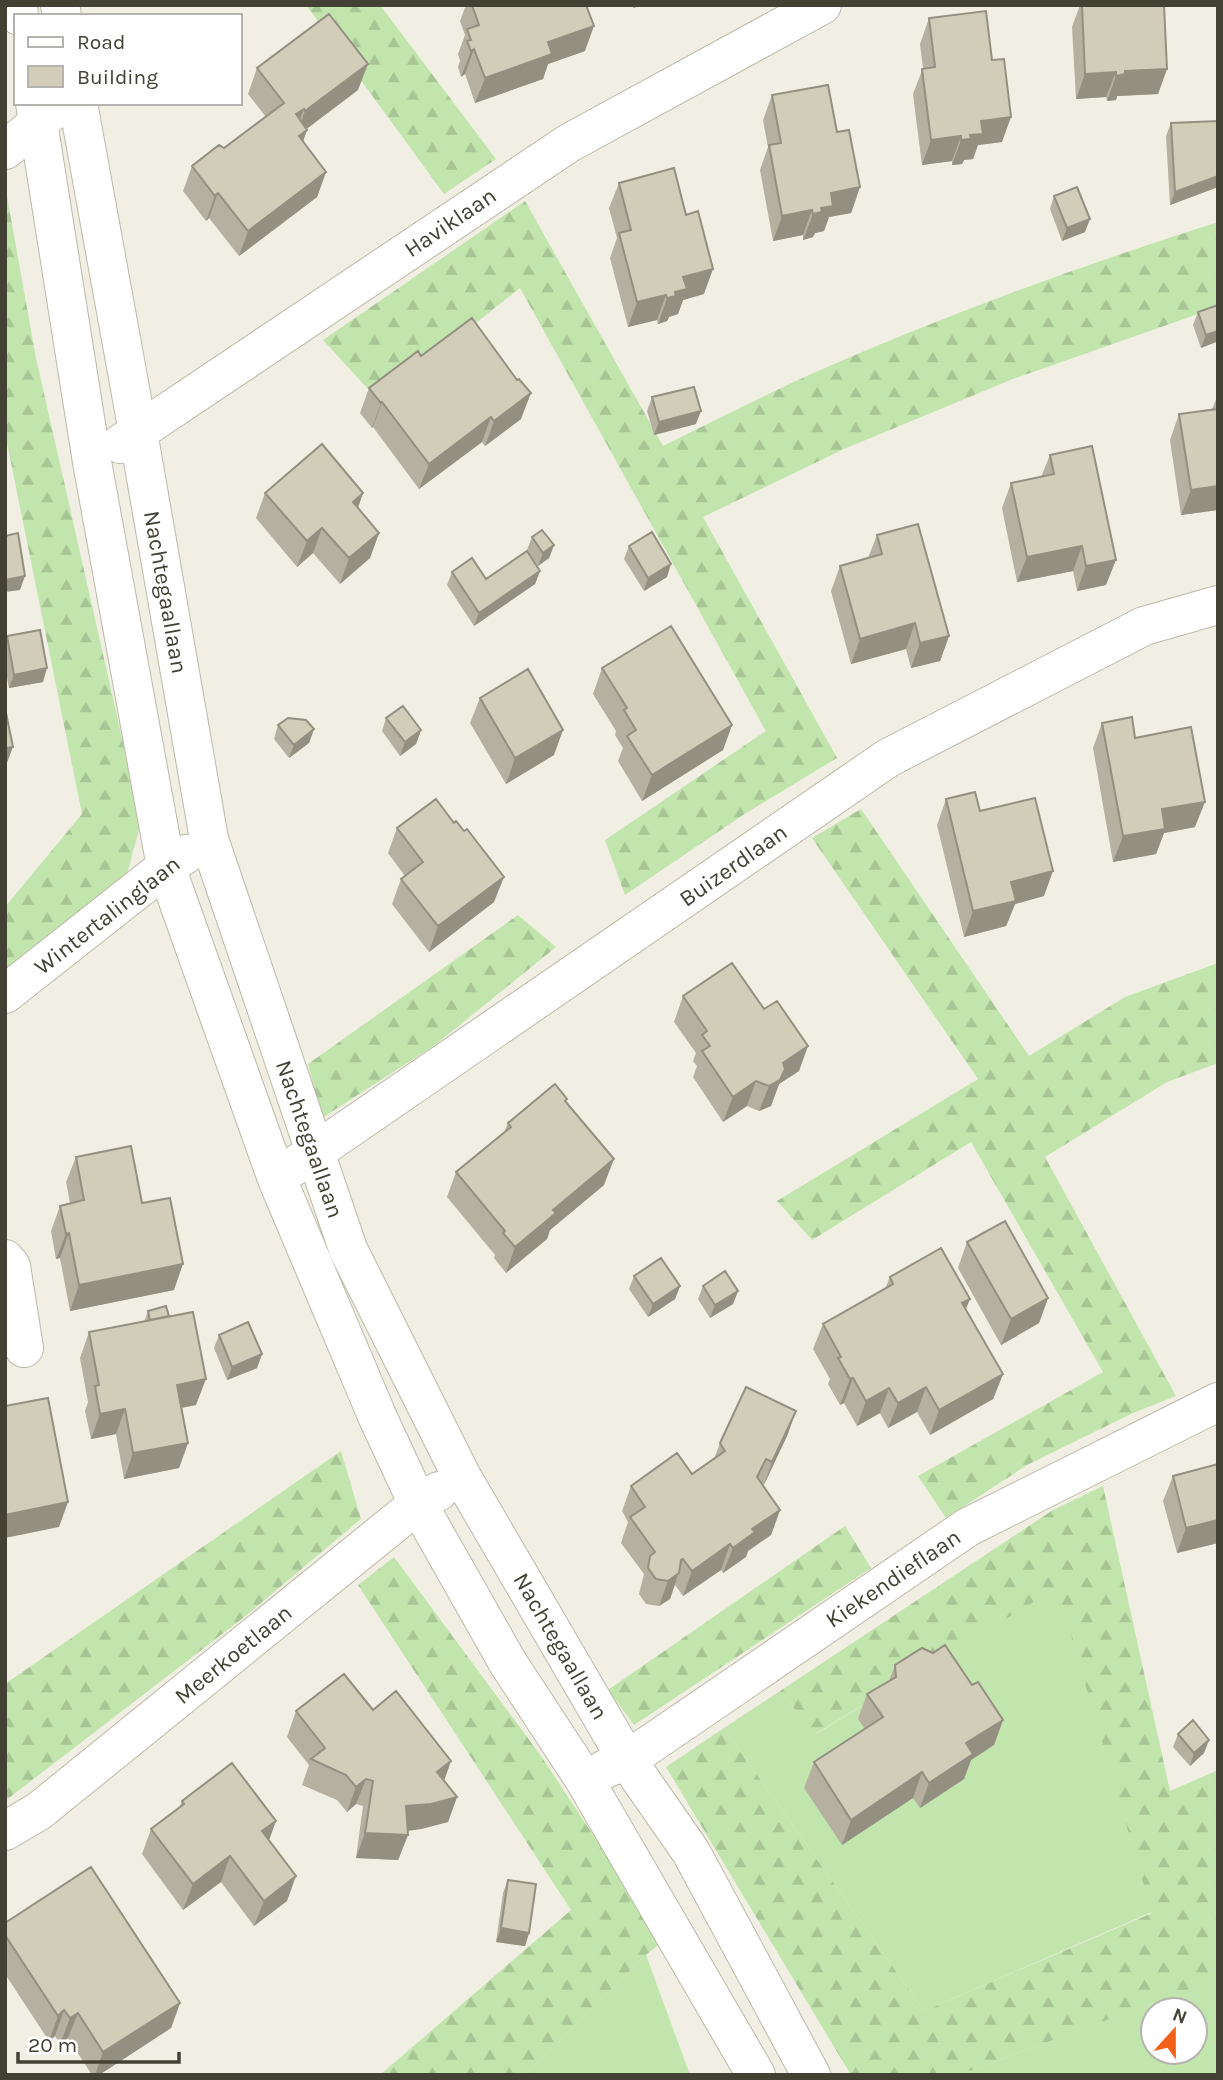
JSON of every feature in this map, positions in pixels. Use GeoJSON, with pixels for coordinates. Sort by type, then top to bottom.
{"type":"FeatureCollection","features":[{"type":"Feature","properties":{"kind":"street","name":"Haviklaan"},"geometry":{"type":"LineString","coordinates":[[92,462],[569,143],[822,5]]}},
{"type":"Feature","properties":{"kind":"street","name":"Nachtegaallaan"},"geometry":{"type":"LineString","coordinates":[[78,105],[209,839],[348,1249],[462,1477],[627,1760],[691,1852],[811,2075]]}},
{"type":"Feature","properties":{"kind":"street","name":"Nachtegaallaan"},"geometry":{"type":"LineString","coordinates":[[45,110],[92,462],[166,867],[277,1179],[418,1504],[508,1662],[584,1779],[756,2075]]}},
{"type":"Feature","properties":{"kind":"street"},"geometry":{"type":"LineString","coordinates":[[5,150],[45,110]]}},
{"type":"Feature","properties":{"kind":"street","name":"Buizerdlaan"},"geometry":{"type":"LineString","coordinates":[[277,1179],[888,758],[1144,626],[1218,605]]}},
{"type":"Feature","properties":{"kind":"street","name":"Wintertalinglaan"},"geometry":{"type":"LineString","coordinates":[[5,994],[166,867],[209,839]]}},
{"type":"Feature","properties":{"kind":"street"},"geometry":{"type":"LineString","coordinates":[[5,1259],[10,1266],[24,1348]]}},
{"type":"Feature","properties":{"kind":"street","name":"Kiekendieflaan"},"geometry":{"type":"LineString","coordinates":[[584,1779],[627,1760],[968,1527],[1218,1402]]}},
{"type":"Feature","properties":{"kind":"street","name":"Meerkoetlaan"},"geometry":{"type":"LineString","coordinates":[[5,1831],[39,1811],[418,1504],[462,1477]]}},
{"type":"Feature","properties":{"kind":"green space"},"geometry":{"type":"Polygon","coordinates":[[[306,5],[380,5],[496,159],[444,194],[306,5]]]}},
{"type":"Feature","properties":{"kind":"green space"},"geometry":{"type":"Polygon","coordinates":[[[5,185],[36,358],[141,822],[126,878],[5,977],[5,907],[82,814],[5,433],[5,185]]]}},
{"type":"Feature","properties":{"kind":"green space"},"geometry":{"type":"Polygon","coordinates":[[[525,201],[663,446],[811,374],[911,332],[1063,274],[1218,222],[1218,307],[1013,379],[844,449],[703,517],[837,758],[743,815],[625,895],[605,840],[766,731],[520,288],[378,400],[323,340],[525,201]]]}},
{"type":"Feature","properties":{"kind":"green space"},"geometry":{"type":"Polygon","coordinates":[[[861,809],[1029,1056],[1125,997],[1218,963],[1218,1063],[1167,1082],[1045,1157],[1176,1396],[1133,1413],[1027,1465],[946,1518],[918,1476],[1103,1372],[971,1142],[812,1240],[777,1201],[978,1079],[812,838],[861,809]]]}},
{"type":"Feature","properties":{"kind":"green space"},"geometry":{"type":"Polygon","coordinates":[[[518,915],[556,947],[435,1045],[322,1118],[308,1064],[518,915]]]}},
{"type":"Feature","properties":{"kind":"green space"},"geometry":{"type":"Polygon","coordinates":[[[341,1451],[361,1519],[243,1618],[5,1801],[5,1684],[341,1451]]]}},
{"type":"Feature","properties":{"kind":"green space"},"geometry":{"type":"Polygon","coordinates":[[[1103,1486],[1170,1791],[1218,1770],[1218,1894],[1214,1980],[1171,1996],[1139,1996],[1139,2008],[959,2075],[851,2075],[666,1767],[724,1728],[924,2011],[1152,1913],[1057,1588],[815,1734],[780,1691],[1053,1510],[1103,1486]]]}},
{"type":"Feature","properties":{"kind":"green space"},"geometry":{"type":"Polygon","coordinates":[[[845,1526],[871,1568],[634,1725],[608,1690],[845,1526]]]}},
{"type":"Feature","properties":{"kind":"green space"},"geometry":{"type":"Polygon","coordinates":[[[394,1557],[541,1756],[663,1941],[526,2075],[380,2075],[571,1910],[358,1585],[394,1557]]]}},
{"type":"Feature","properties":{"kind":"green space"},"geometry":{"type":"Polygon","coordinates":[[[1057,1587],[1152,1912],[924,2011],[724,1728],[780,1691],[816,1734],[1057,1587]]]}},
{"type":"Feature","properties":{"kind":"green space"},"geometry":{"type":"Polygon","coordinates":[[[1218,1894],[1218,2075],[959,2075],[1139,2008],[1139,2066],[1209,2066],[1209,1996],[1170,1996],[1213,1980],[1218,1894]]]}},
{"type":"Feature","properties":{"kind":"green space"},"geometry":{"type":"Polygon","coordinates":[[[646,1955],[690,2075],[526,2075],[646,1955]]]}},
{"type":"Feature","properties":{"kind":"building"},"geometry":{"type":"Polygon","coordinates":[[[472,5],[586,5],[594,26],[548,42],[552,54],[485,78],[474,49],[471,51],[467,41],[471,40],[467,29],[479,25],[472,5]]]}},
{"type":"Feature","properties":{"kind":"building"},"geometry":{"type":"Polygon","coordinates":[[[1082,5],[1164,5],[1167,69],[1125,71],[1125,74],[1116,76],[1116,72],[1085,74],[1082,5]]]}},
{"type":"Feature","properties":{"kind":"building"},"geometry":{"type":"Polygon","coordinates":[[[986,11],[992,60],[1004,59],[1011,117],[981,121],[983,134],[970,135],[971,139],[961,140],[961,136],[931,140],[922,69],[935,67],[929,18],[986,11]]]}},
{"type":"Feature","properties":{"kind":"building"},"geometry":{"type":"Polygon","coordinates":[[[329,14],[368,64],[305,111],[304,109],[296,114],[307,130],[299,136],[326,172],[248,231],[218,193],[215,196],[192,166],[219,145],[224,148],[284,103],[257,68],[329,14]]]}},
{"type":"Feature","properties":{"kind":"building"},"geometry":{"type":"Polygon","coordinates":[[[828,85],[837,132],[849,130],[860,187],[831,193],[833,206],[821,208],[822,212],[813,214],[812,210],[782,216],[769,145],[781,143],[772,95],[828,85]]]}},
{"type":"Feature","properties":{"kind":"building"},"geometry":{"type":"Polygon","coordinates":[[[1218,121],[1218,176],[1175,192],[1171,123],[1218,121]]]}},
{"type":"Feature","properties":{"kind":"building"},"geometry":{"type":"Polygon","coordinates":[[[674,168],[686,215],[698,211],[713,269],[683,277],[687,289],[675,292],[676,296],[667,298],[666,295],[637,302],[619,233],[631,230],[619,183],[674,168]]]}},
{"type":"Feature","properties":{"kind":"building"},"geometry":{"type":"Polygon","coordinates":[[[1077,187],[1090,219],[1067,228],[1054,196],[1077,187]]]}},
{"type":"Feature","properties":{"kind":"building"},"geometry":{"type":"Polygon","coordinates":[[[1218,305],[1218,331],[1206,335],[1198,312],[1218,305]]]}},
{"type":"Feature","properties":{"kind":"building"},"geometry":{"type":"Polygon","coordinates":[[[472,318],[517,380],[531,393],[494,421],[491,417],[429,464],[369,388],[418,351],[421,356],[472,318]]]}},
{"type":"Feature","properties":{"kind":"building"},"geometry":{"type":"Polygon","coordinates":[[[694,387],[701,411],[659,422],[652,397],[694,387]]]}},
{"type":"Feature","properties":{"kind":"building"},"geometry":{"type":"Polygon","coordinates":[[[1218,409],[1218,486],[1191,490],[1179,414],[1218,409]]]}},
{"type":"Feature","properties":{"kind":"building"},"geometry":{"type":"Polygon","coordinates":[[[322,444],[363,493],[353,502],[379,533],[349,558],[322,528],[307,541],[265,493],[322,444]]]}},
{"type":"Feature","properties":{"kind":"building"},"geometry":{"type":"Polygon","coordinates":[[[1092,446],[1116,560],[1086,566],[1082,546],[1027,557],[1011,483],[1054,474],[1050,455],[1092,446]]]}},
{"type":"Feature","properties":{"kind":"building"},"geometry":{"type":"Polygon","coordinates":[[[918,524],[949,636],[920,643],[915,623],[860,639],[840,566],[882,554],[877,535],[918,524]]]}},
{"type":"Feature","properties":{"kind":"building"},"geometry":{"type":"Polygon","coordinates":[[[542,530],[554,545],[543,553],[532,537],[542,530]]]}},
{"type":"Feature","properties":{"kind":"building"},"geometry":{"type":"Polygon","coordinates":[[[652,532],[671,564],[648,578],[629,546],[652,532]]]}},
{"type":"Feature","properties":{"kind":"building"},"geometry":{"type":"Polygon","coordinates":[[[18,533],[25,576],[5,580],[5,536],[18,533]]]}},
{"type":"Feature","properties":{"kind":"building"},"geometry":{"type":"Polygon","coordinates":[[[527,551],[540,571],[479,613],[452,572],[472,558],[486,579],[527,551]]]}},
{"type":"Feature","properties":{"kind":"building"},"geometry":{"type":"Polygon","coordinates":[[[671,626],[732,725],[652,775],[627,736],[636,730],[624,710],[627,708],[602,668],[671,626]]]}},
{"type":"Feature","properties":{"kind":"building"},"geometry":{"type":"Polygon","coordinates":[[[40,630],[47,668],[14,675],[7,636],[40,630]]]}},
{"type":"Feature","properties":{"kind":"building"},"geometry":{"type":"Polygon","coordinates":[[[528,669],[563,730],[515,758],[480,698],[528,669]]]}},
{"type":"Feature","properties":{"kind":"building"},"geometry":{"type":"Polygon","coordinates":[[[403,706],[421,730],[405,742],[386,718],[403,706]]]}},
{"type":"Feature","properties":{"kind":"building"},"geometry":{"type":"Polygon","coordinates":[[[5,708],[13,747],[5,748],[5,708]]]}},
{"type":"Feature","properties":{"kind":"building"},"geometry":{"type":"Polygon","coordinates":[[[1132,717],[1135,738],[1191,727],[1205,802],[1162,809],[1165,829],[1123,836],[1102,723],[1132,717]]]}},
{"type":"Feature","properties":{"kind":"building"},"geometry":{"type":"Polygon","coordinates":[[[288,718],[306,720],[314,729],[294,745],[278,725],[288,718]]]}},
{"type":"Feature","properties":{"kind":"building"},"geometry":{"type":"Polygon","coordinates":[[[975,792],[980,811],[1035,798],[1053,871],[1011,882],[1016,901],[973,911],[946,799],[975,792]]]}},
{"type":"Feature","properties":{"kind":"building"},"geometry":{"type":"Polygon","coordinates":[[[436,799],[454,823],[456,821],[464,831],[467,829],[504,877],[438,926],[401,879],[423,862],[397,828],[436,799]]]}},
{"type":"Feature","properties":{"kind":"building"},"geometry":{"type":"Polygon","coordinates":[[[732,963],[764,1009],[777,1001],[808,1046],[783,1063],[785,1069],[780,1080],[769,1086],[756,1081],[733,1097],[702,1051],[710,1046],[702,1035],[707,1031],[683,996],[732,963]]]}},
{"type":"Feature","properties":{"kind":"building"},"geometry":{"type":"Polygon","coordinates":[[[555,1084],[567,1099],[565,1101],[614,1159],[553,1210],[556,1213],[515,1247],[456,1172],[511,1127],[508,1123],[555,1084]]]}},
{"type":"Feature","properties":{"kind":"building"},"geometry":{"type":"Polygon","coordinates":[[[131,1146],[142,1203],[170,1198],[183,1264],[79,1285],[69,1233],[66,1234],[60,1206],[84,1200],[76,1157],[131,1146]]]}},
{"type":"Feature","properties":{"kind":"building"},"geometry":{"type":"Polygon","coordinates":[[[1005,1221],[1048,1298],[1011,1319],[967,1242],[1005,1221]]]}},
{"type":"Feature","properties":{"kind":"building"},"geometry":{"type":"Polygon","coordinates":[[[941,1248],[970,1299],[962,1303],[1003,1374],[939,1410],[926,1387],[898,1403],[889,1388],[866,1401],[838,1358],[841,1357],[823,1324],[893,1284],[890,1277],[941,1248]]]}},
{"type":"Feature","properties":{"kind":"building"},"geometry":{"type":"Polygon","coordinates":[[[661,1258],[680,1286],[653,1304],[634,1276],[661,1258]]]}},
{"type":"Feature","properties":{"kind":"building"},"geometry":{"type":"Polygon","coordinates":[[[725,1271],[738,1291],[715,1305],[703,1286],[725,1271]]]}},
{"type":"Feature","properties":{"kind":"building"},"geometry":{"type":"Polygon","coordinates":[[[166,1306],[169,1316],[150,1320],[148,1311],[166,1306]]]}},
{"type":"Feature","properties":{"kind":"building"},"geometry":{"type":"Polygon","coordinates":[[[193,1312],[206,1379],[177,1385],[188,1443],[133,1453],[125,1409],[100,1414],[95,1386],[99,1385],[89,1332],[193,1312]]]}},
{"type":"Feature","properties":{"kind":"building"},"geometry":{"type":"Polygon","coordinates":[[[248,1322],[262,1354],[232,1367],[219,1335],[248,1322]]]}},
{"type":"Feature","properties":{"kind":"building"},"geometry":{"type":"Polygon","coordinates":[[[746,1387],[796,1411],[772,1462],[766,1459],[757,1477],[780,1510],[752,1529],[755,1532],[733,1548],[730,1544],[692,1571],[683,1559],[679,1573],[668,1581],[656,1579],[648,1568],[650,1556],[655,1552],[630,1517],[645,1507],[631,1486],[677,1453],[692,1474],[725,1451],[720,1443],[746,1387]]]}},
{"type":"Feature","properties":{"kind":"building"},"geometry":{"type":"Polygon","coordinates":[[[48,1398],[68,1502],[5,1515],[5,1406],[48,1398]]]}},
{"type":"Feature","properties":{"kind":"building"},"geometry":{"type":"Polygon","coordinates":[[[1218,1464],[1218,1520],[1186,1528],[1173,1476],[1218,1464]]]}},
{"type":"Feature","properties":{"kind":"building"},"geometry":{"type":"Polygon","coordinates":[[[945,1645],[972,1685],[978,1682],[1003,1720],[966,1743],[973,1754],[929,1783],[922,1772],[851,1820],[814,1762],[883,1717],[867,1694],[896,1677],[895,1665],[922,1648],[933,1653],[945,1645]]]}},
{"type":"Feature","properties":{"kind":"building"},"geometry":{"type":"Polygon","coordinates":[[[344,1674],[373,1710],[396,1691],[451,1761],[437,1772],[457,1797],[431,1804],[406,1806],[408,1835],[365,1833],[373,1781],[366,1779],[356,1787],[346,1775],[311,1759],[325,1748],[296,1711],[344,1674]]]}},
{"type":"Feature","properties":{"kind":"building"},"geometry":{"type":"Polygon","coordinates":[[[1193,1720],[1209,1740],[1194,1753],[1178,1734],[1193,1720]]]}},
{"type":"Feature","properties":{"kind":"building"},"geometry":{"type":"Polygon","coordinates":[[[232,1763],[276,1821],[262,1831],[296,1876],[264,1901],[230,1856],[193,1884],[151,1829],[184,1804],[182,1801],[232,1763]]]}},
{"type":"Feature","properties":{"kind":"building"},"geometry":{"type":"Polygon","coordinates":[[[91,1867],[180,2003],[103,2052],[78,2013],[70,2018],[64,2010],[58,2016],[5,1935],[5,1923],[91,1867]]]}},
{"type":"Feature","properties":{"kind":"building"},"geometry":{"type":"Polygon","coordinates":[[[508,1880],[536,1884],[529,1933],[501,1928],[508,1880]]]}}]}
